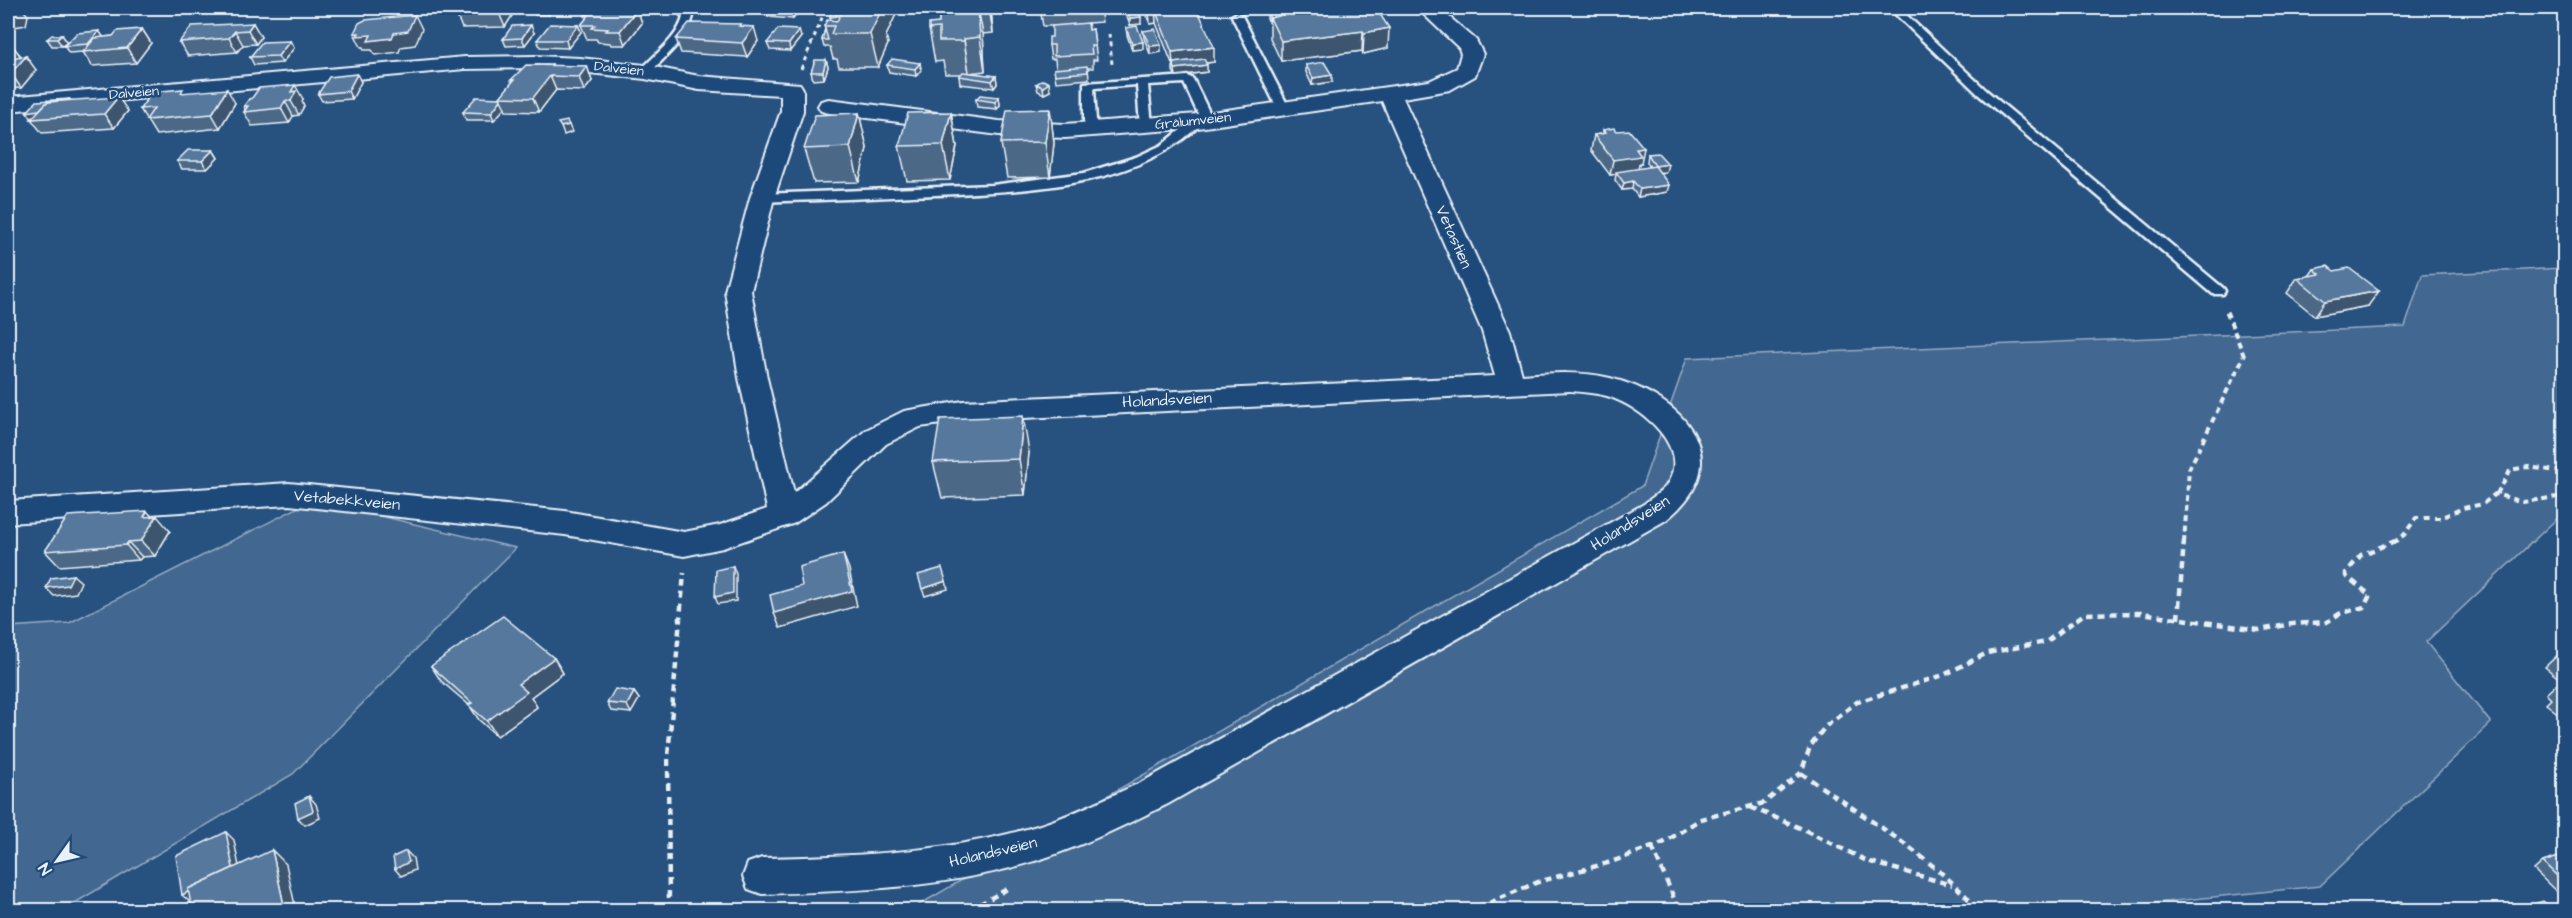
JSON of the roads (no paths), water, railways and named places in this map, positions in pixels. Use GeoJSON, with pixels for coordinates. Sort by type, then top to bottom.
{"type":"FeatureCollection","features":[{"type":"Feature","properties":{"kind":"street","name":"Grålumveien"},"geometry":{"type":"LineString","coordinates":[[829,106],[999,128],[1065,131],[1202,121],[1390,94],[1442,85],[1467,71],[1471,62],[1472,54],[1468,45],[1427,8]]}},
{"type":"Feature","properties":{"kind":"street","name":"Dalveien"},"geometry":{"type":"LineString","coordinates":[[8,104],[465,63],[535,62],[645,72],[699,83],[792,89],[792,111],[762,198]]}},
{"type":"Feature","properties":{"kind":"street","name":"Vetastien"},"geometry":{"type":"LineString","coordinates":[[1390,94],[1496,331],[1511,384]]}},
{"type":"Feature","properties":{"kind":"street"},"geometry":{"type":"LineString","coordinates":[[762,198],[738,291],[753,378],[784,515]]}},
{"type":"Feature","properties":{"kind":"street","name":"Holandsveien"},"geometry":{"type":"LineString","coordinates":[[684,544],[723,536],[784,515],[815,494],[876,437],[914,418],[941,413],[1511,384],[1590,383],[1611,387],[1650,405],[1672,425],[1686,451],[1688,468],[1682,486],[1673,498],[1655,512],[1155,793],[1086,826],[1025,846],[958,861],[885,870],[762,876]]}},
{"type":"Feature","properties":{"kind":"street","name":"Vetabekkveien"},"geometry":{"type":"LineString","coordinates":[[8,512],[289,494],[565,523],[684,544]]}},
{"type":"Feature","properties":{"kind":"lane"},"geometry":{"type":"LineString","coordinates":[[645,72],[688,21],[688,16],[679,8]]}},
{"type":"Feature","properties":{"kind":"lane"},"geometry":{"type":"LineString","coordinates":[[1894,8],[1983,93],[2218,291]]}},
{"type":"Feature","properties":{"kind":"lane"},"geometry":{"type":"LineString","coordinates":[[1237,16],[1284,110]]}},
{"type":"Feature","properties":{"kind":"lane"},"geometry":{"type":"LineString","coordinates":[[762,198],[1005,188],[1051,183],[1134,161],[1166,147],[1202,121],[1188,79],[1114,83],[1088,85],[1090,121],[1093,129]]}},
{"type":"Feature","properties":{"kind":"lane"},"geometry":{"type":"LineString","coordinates":[[1142,81],[1146,125]]}}]}
